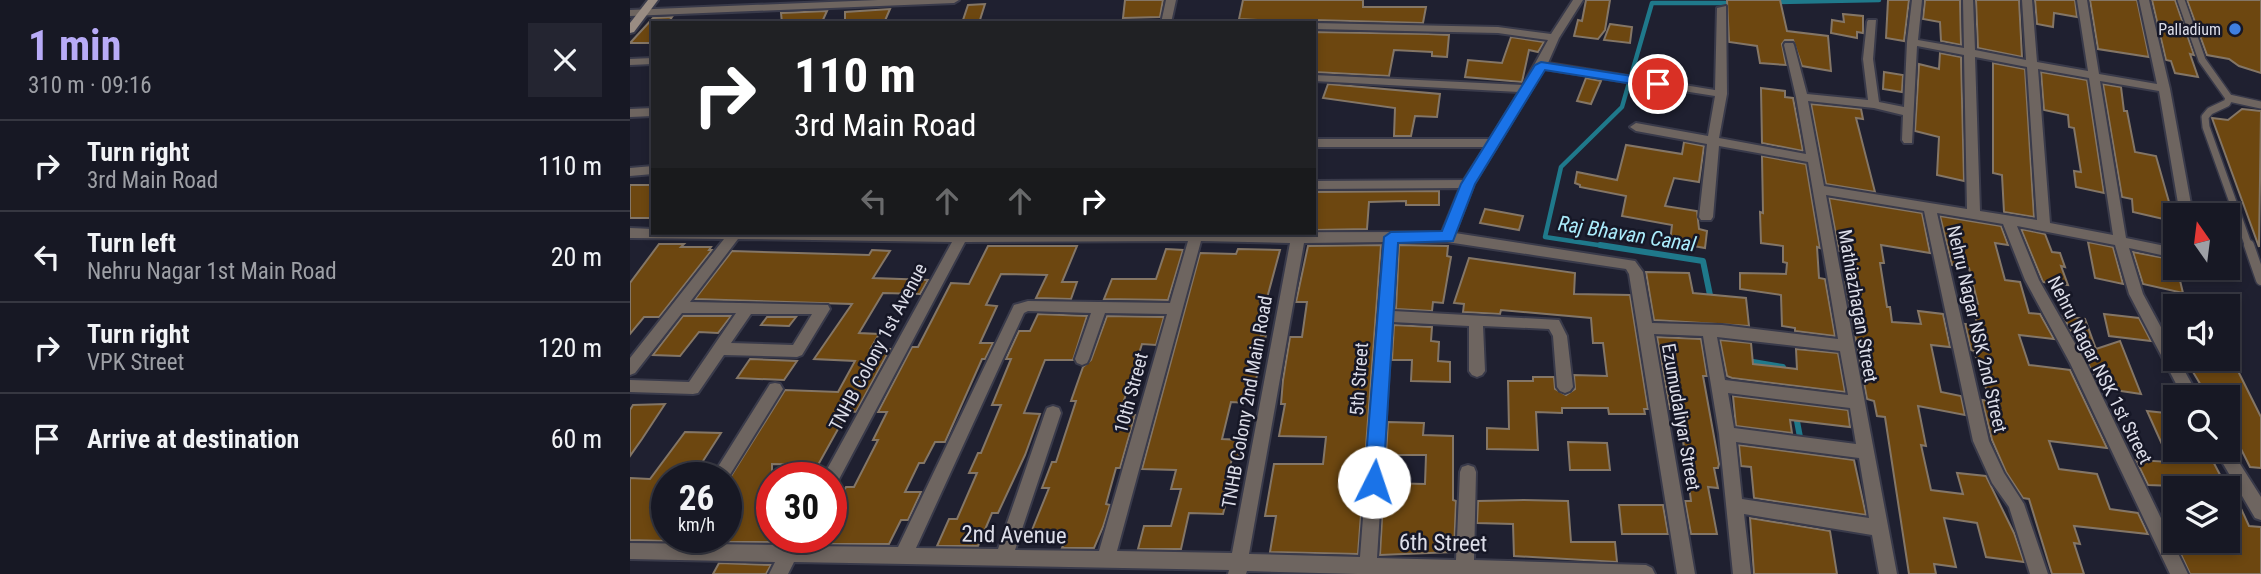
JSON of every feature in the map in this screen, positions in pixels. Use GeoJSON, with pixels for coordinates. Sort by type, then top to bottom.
{"type":"FeatureCollection","features":[{"type":"Feature","properties":{"kind":"street"},"geometry":{"type":"LineString","coordinates":[[630,30],[653,0]]}},
{"type":"Feature","properties":{"kind":"street"},"geometry":{"type":"LineString","coordinates":[[630,13],[954,0]]}},
{"type":"Feature","properties":{"kind":"street"},"geometry":{"type":"LineString","coordinates":[[1166,21],[1171,0]]}},
{"type":"Feature","properties":{"kind":"street"},"geometry":{"type":"LineString","coordinates":[[1908,141],[1912,42],[1917,0]]}},
{"type":"Feature","properties":{"kind":"street"},"geometry":{"type":"LineString","coordinates":[[1968,0],[1974,214]]}},
{"type":"Feature","properties":{"kind":"street"},"geometry":{"type":"LineString","coordinates":[[2027,0],[2044,226]]}},
{"type":"Feature","properties":{"kind":"street"},"geometry":{"type":"LineString","coordinates":[[2082,0],[2120,240],[2136,294],[2185,385]]}},
{"type":"Feature","properties":{"kind":"street"},"geometry":{"type":"LineString","coordinates":[[2144,0],[2185,203]]}},
{"type":"Feature","properties":{"kind":"street"},"geometry":{"type":"LineString","coordinates":[[1124,235],[1447,237],[1468,184],[1541,65],[1574,1]]}},
{"type":"Feature","properties":{"kind":"street"},"geometry":{"type":"LineString","coordinates":[[1706,217],[1713,141],[1721,94],[1722,8]]}},
{"type":"Feature","properties":{"kind":"street"},"geometry":{"type":"LineString","coordinates":[[1872,22],[1868,60],[1874,104]]}},
{"type":"Feature","properties":{"kind":"street"},"geometry":{"type":"LineString","coordinates":[[1316,26],[1499,30],[1554,38]]}},
{"type":"Feature","properties":{"kind":"street"},"geometry":{"type":"LineString","coordinates":[[1912,42],[2164,89]]}},
{"type":"Feature","properties":{"kind":"street","name":"Mathiazhagan Street"},"geometry":{"type":"LineString","coordinates":[[1788,45],[1802,97],[1888,574]]}},
{"type":"Feature","properties":{"kind":"street"},"geometry":{"type":"LineString","coordinates":[[630,62],[651,61]]}},
{"type":"Feature","properties":{"kind":"street"},"geometry":{"type":"LineString","coordinates":[[1541,65],[1721,94]]}},
{"type":"Feature","properties":{"kind":"street"},"geometry":{"type":"LineString","coordinates":[[1316,79],[1525,89]]}},
{"type":"Feature","properties":{"kind":"street"},"geometry":{"type":"LineString","coordinates":[[1802,97],[1874,104],[1908,112]]}},
{"type":"Feature","properties":{"kind":"street"},"geometry":{"type":"LineString","coordinates":[[630,113],[651,112]]}},
{"type":"Feature","properties":{"kind":"street"},"geometry":{"type":"LineString","coordinates":[[1636,127],[1812,159]]}},
{"type":"Feature","properties":{"kind":"street"},"geometry":{"type":"LineString","coordinates":[[1316,144],[1493,143]]}},
{"type":"Feature","properties":{"kind":"street"},"geometry":{"type":"LineString","coordinates":[[630,172],[651,170]]}},
{"type":"Feature","properties":{"kind":"street"},"geometry":{"type":"LineString","coordinates":[[1316,185],[1468,184]]}},
{"type":"Feature","properties":{"kind":"street"},"geometry":{"type":"LineString","coordinates":[[1817,189],[2044,226],[2163,250]]}},
{"type":"Feature","properties":{"kind":"street","name":"Nehru Nagar NSK 2nd Street"},"geometry":{"type":"LineString","coordinates":[[1929,206],[1981,441],[1998,478],[2016,504],[2039,574]]}},
{"type":"Feature","properties":{"kind":"street","name":"Nehru Nagar NSK 1st Street"},"geometry":{"type":"LineString","coordinates":[[2008,220],[2032,280],[2082,372],[2179,574]]}},
{"type":"Feature","properties":{"kind":"street"},"geometry":{"type":"LineString","coordinates":[[631,234],[651,234]]}},
{"type":"Feature","properties":{"kind":"street"},"geometry":{"type":"LineString","coordinates":[[630,369],[734,235],[1046,235]]}},
{"type":"Feature","properties":{"kind":"street","name":"TNHB Colony 1st Avenue"},"geometry":{"type":"LineString","coordinates":[[840,462],[961,237]]}},
{"type":"Feature","properties":{"kind":"street","name":"10th Street"},"geometry":{"type":"LineString","coordinates":[[1105,561],[1196,237]]}},
{"type":"Feature","properties":{"kind":"street","name":"5th Street"},"geometry":{"type":"LineString","coordinates":[[1368,566],[1391,237]]}},
{"type":"Feature","properties":{"kind":"street","name":"Ezumudaliyar Street"},"geometry":{"type":"LineString","coordinates":[[1447,237],[1634,267],[1686,574]]}},
{"type":"Feature","properties":{"kind":"street","name":"TNHB Colony 2nd Main Road"},"geometry":{"type":"LineString","coordinates":[[1238,568],[1298,238]]}},
{"type":"Feature","properties":{"kind":"street"},"geometry":{"type":"LineString","coordinates":[[903,557],[1016,311],[1028,306],[1174,309]]}},
{"type":"Feature","properties":{"kind":"street"},"geometry":{"type":"LineString","coordinates":[[678,307],[823,309],[797,351],[720,349]]}},
{"type":"Feature","properties":{"kind":"street"},"geometry":{"type":"LineString","coordinates":[[630,386],[693,388],[748,307]]}},
{"type":"Feature","properties":{"kind":"street"},"geometry":{"type":"LineString","coordinates":[[1082,359],[1100,308]]}},
{"type":"Feature","properties":{"kind":"street"},"geometry":{"type":"LineString","coordinates":[[1385,316],[1554,324],[1560,336],[1564,387]]}},
{"type":"Feature","properties":{"kind":"street"},"geometry":{"type":"LineString","coordinates":[[1476,321],[1477,371]]}},
{"type":"Feature","properties":{"kind":"street"},"geometry":{"type":"LineString","coordinates":[[1645,328],[1709,331],[1847,346]]}},
{"type":"Feature","properties":{"kind":"street"},"geometry":{"type":"LineString","coordinates":[[1709,331],[1727,435],[1742,574]]}},
{"type":"Feature","properties":{"kind":"street"},"geometry":{"type":"LineString","coordinates":[[1718,386],[1856,402]]}},
{"type":"Feature","properties":{"kind":"street"},"geometry":{"type":"LineString","coordinates":[[729,462],[775,389]]}},
{"type":"Feature","properties":{"kind":"street"},"geometry":{"type":"LineString","coordinates":[[1003,559],[1053,413]]}},
{"type":"Feature","properties":{"kind":"street"},"geometry":{"type":"LineString","coordinates":[[1727,435],[1866,452]]}},
{"type":"Feature","properties":{"kind":"street"},"geometry":{"type":"LineString","coordinates":[[2230,462],[2261,512]]}},
{"type":"Feature","properties":{"kind":"street"},"geometry":{"type":"LineString","coordinates":[[1465,568],[1468,472]]}},
{"type":"Feature","properties":{"kind":"street"},"geometry":{"type":"LineString","coordinates":[[1734,505],[1881,528]]}},
{"type":"Feature","properties":{"kind":"street","name":"2nd Avenue"},"geometry":{"type":"LineString","coordinates":[[630,551],[651,548]]}},
{"type":"Feature","properties":{"kind":"street","name":"2nd Avenue"},"geometry":{"type":"LineString","coordinates":[[742,551],[789,555],[1105,561],[1238,568]]}},
{"type":"Feature","properties":{"kind":"street"},"geometry":{"type":"LineString","coordinates":[[778,574],[789,555]]}},
{"type":"Feature","properties":{"kind":"street","name":"6th Street"},"geometry":{"type":"LineString","coordinates":[[1238,568],[1368,566],[1646,574]]}},
{"type":"Feature","properties":{"kind":"lane"},"geometry":{"type":"LineString","coordinates":[[2181,0],[2202,60],[2229,98],[2261,105]]}},
{"type":"Feature","properties":{"kind":"lane"},"geometry":{"type":"LineString","coordinates":[[2229,98],[2227,103],[2210,111],[2205,117],[2206,127],[2261,280]]}},
{"type":"Feature","properties":{"kind":"building"},"geometry":{"type":"Polygon","coordinates":[[[1125,0],[1163,0],[1160,17],[1123,18],[1125,0]]]}},
{"type":"Feature","properties":{"kind":"building"},"geometry":{"type":"Polygon","coordinates":[[[1243,0],[1363,0],[1363,7],[1426,7],[1423,23],[1239,19],[1243,0]]]}},
{"type":"Feature","properties":{"kind":"building"},"geometry":{"type":"Polygon","coordinates":[[[1586,0],[1610,0],[1605,30],[1598,39],[1574,36],[1578,20],[1582,21],[1586,0]]]}},
{"type":"Feature","properties":{"kind":"building"},"geometry":{"type":"Polygon","coordinates":[[[1727,0],[1780,0],[1787,31],[1828,36],[1831,71],[1802,66],[1793,40],[1785,40],[1782,44],[1786,65],[1760,63],[1757,46],[1729,42],[1727,0]]]}},
{"type":"Feature","properties":{"kind":"building"},"geometry":{"type":"Polygon","coordinates":[[[1888,0],[1909,0],[1904,41],[1886,38],[1888,0]]]}},
{"type":"Feature","properties":{"kind":"building"},"geometry":{"type":"Polygon","coordinates":[[[1925,0],[1960,0],[1961,45],[1941,41],[1940,22],[1923,19],[1925,0]]]}},
{"type":"Feature","properties":{"kind":"building"},"geometry":{"type":"Polygon","coordinates":[[[1976,0],[2019,0],[2022,57],[1978,48],[1976,0]]]}},
{"type":"Feature","properties":{"kind":"building"},"geometry":{"type":"Polygon","coordinates":[[[2035,0],[2075,0],[2077,17],[2054,13],[2053,27],[2037,24],[2035,0]]]}},
{"type":"Feature","properties":{"kind":"building"},"geometry":{"type":"Polygon","coordinates":[[[2090,0],[2137,0],[2149,57],[2098,49],[2090,0]]]}},
{"type":"Feature","properties":{"kind":"building"},"geometry":{"type":"Polygon","coordinates":[[[2152,0],[2175,0],[2194,55],[2190,54],[2198,77],[2175,73],[2171,61],[2166,60],[2152,0]]]}},
{"type":"Feature","properties":{"kind":"building","name":"Palladium"},"geometry":{"type":"Polygon","coordinates":[[[2187,0],[2261,0],[2261,73],[2239,66],[2229,59],[2207,55],[2187,0]]]}},
{"type":"Feature","properties":{"kind":"building"},"geometry":{"type":"Polygon","coordinates":[[[985,4],[980,21],[963,21],[968,5],[985,4]]]}},
{"type":"Feature","properties":{"kind":"building"},"geometry":{"type":"Polygon","coordinates":[[[890,9],[885,21],[845,21],[845,12],[890,9]]]}},
{"type":"Feature","properties":{"kind":"building"},"geometry":{"type":"Polygon","coordinates":[[[827,11],[822,21],[782,21],[781,13],[827,11]]]}},
{"type":"Feature","properties":{"kind":"building"},"geometry":{"type":"Polygon","coordinates":[[[1843,14],[1863,16],[1863,33],[1857,32],[1857,38],[1831,33],[1832,20],[1844,22],[1843,14]]]}},
{"type":"Feature","properties":{"kind":"building"},"geometry":{"type":"Polygon","coordinates":[[[672,17],[669,21],[651,21],[651,43],[630,43],[653,18],[672,17]]]}},
{"type":"Feature","properties":{"kind":"building"},"geometry":{"type":"Polygon","coordinates":[[[1610,24],[1632,27],[1630,43],[1604,40],[1610,24]]]}},
{"type":"Feature","properties":{"kind":"building"},"geometry":{"type":"Polygon","coordinates":[[[1316,32],[1449,35],[1447,57],[1432,56],[1432,52],[1394,50],[1389,76],[1316,72],[1316,32]]]}},
{"type":"Feature","properties":{"kind":"building"},"geometry":{"type":"Polygon","coordinates":[[[1511,37],[1544,42],[1538,52],[1529,50],[1522,82],[1465,77],[1468,60],[1502,63],[1511,37]]]}},
{"type":"Feature","properties":{"kind":"building"},"geometry":{"type":"Polygon","coordinates":[[[1940,53],[1961,57],[1964,181],[1937,175],[1939,137],[1915,131],[1919,64],[1939,69],[1940,53]]]}},
{"type":"Feature","properties":{"kind":"building"},"geometry":{"type":"Polygon","coordinates":[[[1993,63],[2025,69],[2034,217],[2004,212],[2002,175],[1993,173],[1993,63]]]}},
{"type":"Feature","properties":{"kind":"building"},"geometry":{"type":"Polygon","coordinates":[[[1884,72],[1903,75],[1902,92],[1883,89],[1884,72]]]}},
{"type":"Feature","properties":{"kind":"building"},"geometry":{"type":"Polygon","coordinates":[[[2041,72],[2087,80],[2104,193],[2076,187],[2074,171],[2081,172],[2074,128],[2069,127],[2068,115],[2044,110],[2041,72]]]}},
{"type":"Feature","properties":{"kind":"building"},"geometry":{"type":"Polygon","coordinates":[[[1586,78],[1601,81],[1591,104],[1577,101],[1586,78]]]}},
{"type":"Feature","properties":{"kind":"building"},"geometry":{"type":"Polygon","coordinates":[[[1328,84],[1440,94],[1437,117],[1415,116],[1411,136],[1394,136],[1395,108],[1323,98],[1328,84]]]}},
{"type":"Feature","properties":{"kind":"building"},"geometry":{"type":"Polygon","coordinates":[[[2103,84],[2121,87],[2124,111],[2127,111],[2135,152],[2156,156],[2169,202],[2172,203],[2163,203],[2163,219],[2133,212],[2132,199],[2122,197],[2103,84]]]}},
{"type":"Feature","properties":{"kind":"building"},"geometry":{"type":"Polygon","coordinates":[[[1761,88],[1785,91],[1785,97],[1793,98],[1803,151],[1762,143],[1761,88]]]}},
{"type":"Feature","properties":{"kind":"building"},"geometry":{"type":"Polygon","coordinates":[[[1811,104],[1861,109],[1863,119],[1856,118],[1875,192],[1826,184],[1811,104]]]}},
{"type":"Feature","properties":{"kind":"building"},"geometry":{"type":"Polygon","coordinates":[[[2242,109],[2261,111],[2259,247],[2212,118],[2228,120],[2242,109]]]}},
{"type":"Feature","properties":{"kind":"building"},"geometry":{"type":"Polygon","coordinates":[[[1684,142],[1704,146],[1699,182],[1674,178],[1665,206],[1697,211],[1699,229],[1707,231],[1705,248],[1670,242],[1672,225],[1622,216],[1626,196],[1580,187],[1575,183],[1577,172],[1617,180],[1626,145],[1682,154],[1684,142]]]}},
{"type":"Feature","properties":{"kind":"building"},"geometry":{"type":"Polygon","coordinates":[[[1762,156],[1806,164],[1820,248],[1817,247],[1819,278],[1825,279],[1835,336],[1795,331],[1795,328],[1782,326],[1781,295],[1740,289],[1740,273],[1786,274],[1787,263],[1783,262],[1783,246],[1761,243],[1762,156]]]}},
{"type":"Feature","properties":{"kind":"building"},"geometry":{"type":"Polygon","coordinates":[[[630,185],[651,185],[651,218],[630,218],[630,185]]]}},
{"type":"Feature","properties":{"kind":"building"},"geometry":{"type":"Polygon","coordinates":[[[1439,191],[1439,205],[1406,205],[1406,201],[1369,202],[1367,229],[1316,230],[1316,192],[1439,191]]]}},
{"type":"Feature","properties":{"kind":"building"},"geometry":{"type":"Polygon","coordinates":[[[1829,198],[1922,213],[1930,253],[1881,245],[1884,263],[1880,263],[1892,322],[1921,324],[1918,311],[1943,314],[1950,347],[1931,345],[1941,392],[1961,396],[1965,415],[1918,406],[1926,446],[1921,445],[1931,490],[1963,494],[1957,473],[1986,476],[2014,533],[2024,562],[1986,557],[1977,523],[1944,518],[1956,567],[1934,564],[1936,574],[1909,574],[1885,417],[1877,416],[1874,401],[1867,399],[1845,282],[1852,283],[1847,252],[1839,251],[1829,198]]]}},
{"type":"Feature","properties":{"kind":"building"},"geometry":{"type":"Polygon","coordinates":[[[1485,209],[1523,216],[1519,230],[1480,223],[1485,209]]]}},
{"type":"Feature","properties":{"kind":"building"},"geometry":{"type":"Polygon","coordinates":[[[1940,216],[2001,226],[2008,245],[1995,243],[2005,280],[2020,282],[2029,313],[2040,314],[2054,339],[2019,335],[2029,365],[2070,370],[2107,448],[2049,441],[2059,469],[2097,474],[2110,509],[2138,513],[2148,534],[2074,526],[2080,544],[2074,543],[2084,574],[2052,574],[2029,499],[2023,498],[2006,472],[1992,440],[1982,400],[1990,401],[1974,351],[1971,350],[1965,324],[1978,326],[1971,304],[1978,304],[1969,268],[1952,265],[1940,216]]]}},
{"type":"Feature","properties":{"kind":"building"},"geometry":{"type":"Polygon","coordinates":[[[2021,229],[2045,234],[2052,252],[2060,253],[2065,267],[2061,266],[2068,285],[2043,282],[2021,229]]]}},
{"type":"Feature","properties":{"kind":"building"},"geometry":{"type":"Polygon","coordinates":[[[2088,242],[2113,247],[2123,284],[2095,278],[2088,242]]]}},
{"type":"Feature","properties":{"kind":"building"},"geometry":{"type":"Polygon","coordinates":[[[659,244],[711,247],[709,250],[712,250],[659,317],[644,317],[630,334],[630,283],[659,244]]]}},
{"type":"Feature","properties":{"kind":"building"},"geometry":{"type":"Polygon","coordinates":[[[1381,245],[1358,554],[1270,552],[1276,516],[1265,516],[1274,464],[1323,464],[1326,437],[1279,436],[1285,404],[1281,404],[1290,337],[1302,337],[1307,302],[1296,302],[1308,246],[1381,245]]]}},
{"type":"Feature","properties":{"kind":"building"},"geometry":{"type":"Polygon","coordinates":[[[1399,245],[1448,246],[1447,256],[1451,257],[1443,303],[1433,302],[1432,311],[1396,309],[1399,245]]]}},
{"type":"Feature","properties":{"kind":"building"},"geometry":{"type":"Polygon","coordinates":[[[988,246],[1077,246],[1062,282],[1077,282],[1071,299],[1036,298],[1047,275],[1001,274],[986,305],[997,306],[980,343],[993,343],[985,359],[982,359],[945,442],[935,442],[924,463],[919,463],[905,492],[921,492],[908,520],[901,520],[889,544],[847,544],[847,487],[854,487],[878,440],[873,440],[887,412],[878,412],[912,347],[918,347],[951,283],[969,284],[988,246]]]}},
{"type":"Feature","properties":{"kind":"building"},"geometry":{"type":"Polygon","coordinates":[[[1166,249],[1183,250],[1168,300],[1104,299],[1112,279],[1156,279],[1166,249]]]}},
{"type":"Feature","properties":{"kind":"building"},"geometry":{"type":"Polygon","coordinates":[[[1238,249],[1280,250],[1263,313],[1266,313],[1261,335],[1266,335],[1256,380],[1253,380],[1248,403],[1231,402],[1222,439],[1242,440],[1238,458],[1232,458],[1223,514],[1189,513],[1181,549],[1138,549],[1144,526],[1171,526],[1181,489],[1171,489],[1176,470],[1142,469],[1200,253],[1236,254],[1238,249]]]}},
{"type":"Feature","properties":{"kind":"building"},"geometry":{"type":"Polygon","coordinates":[[[872,250],[890,251],[873,278],[928,280],[920,294],[883,293],[859,333],[879,334],[871,348],[890,349],[856,412],[848,411],[820,462],[756,462],[756,542],[742,542],[742,462],[740,462],[785,390],[838,392],[855,361],[814,359],[852,304],[695,299],[732,251],[869,255],[872,250]]]}},
{"type":"Feature","properties":{"kind":"building"},"geometry":{"type":"Polygon","coordinates":[[[2133,252],[2163,258],[2163,280],[2180,280],[2183,293],[2143,284],[2133,252]]]}},
{"type":"Feature","properties":{"kind":"building"},"geometry":{"type":"Polygon","coordinates":[[[1469,258],[1575,273],[1574,294],[1630,295],[1648,409],[1644,409],[1645,414],[1609,414],[1608,408],[1562,408],[1562,413],[1536,412],[1538,450],[1487,449],[1487,428],[1509,429],[1508,381],[1533,381],[1533,377],[1554,377],[1555,389],[1566,395],[1575,389],[1574,375],[1607,376],[1603,343],[1593,343],[1591,318],[1501,310],[1500,314],[1463,312],[1464,304],[1454,303],[1469,258]]]}},
{"type":"Feature","properties":{"kind":"building"},"geometry":{"type":"Polygon","coordinates":[[[1646,272],[1689,273],[1693,293],[1746,298],[1749,326],[1654,320],[1646,272]]]}},
{"type":"Feature","properties":{"kind":"building"},"geometry":{"type":"Polygon","coordinates":[[[1038,314],[1087,316],[1073,360],[1045,360],[1024,413],[1040,414],[1025,455],[998,513],[992,513],[978,546],[937,546],[949,519],[957,519],[977,473],[969,473],[978,453],[981,453],[1001,405],[992,405],[1011,359],[1006,359],[1019,331],[1030,331],[1038,314]]]}},
{"type":"Feature","properties":{"kind":"building"},"geometry":{"type":"Polygon","coordinates":[[[2104,314],[2139,318],[2151,341],[2109,336],[2104,314]]]}},
{"type":"Feature","properties":{"kind":"building"},"geometry":{"type":"Polygon","coordinates":[[[683,316],[731,316],[718,333],[699,332],[680,356],[653,355],[683,316]]]}},
{"type":"Feature","properties":{"kind":"building"},"geometry":{"type":"Polygon","coordinates":[[[1107,316],[1164,317],[1156,345],[1142,344],[1119,416],[1135,415],[1120,468],[1116,468],[1106,504],[1110,505],[1103,527],[1094,548],[1062,548],[1065,541],[1028,540],[1049,488],[1042,488],[1052,462],[1056,462],[1076,401],[1071,401],[1083,367],[1091,360],[1107,316]]]}},
{"type":"Feature","properties":{"kind":"building"},"geometry":{"type":"Polygon","coordinates":[[[2063,316],[2085,319],[2096,349],[2120,341],[2141,394],[2101,388],[2063,316]]]}},
{"type":"Feature","properties":{"kind":"building"},"geometry":{"type":"Polygon","coordinates":[[[767,317],[796,317],[789,326],[761,325],[767,317]]]}},
{"type":"Feature","properties":{"kind":"building"},"geometry":{"type":"Polygon","coordinates":[[[1394,325],[1432,327],[1431,341],[1439,342],[1438,361],[1450,362],[1450,382],[1411,381],[1412,360],[1392,360],[1394,325]]]}},
{"type":"Feature","properties":{"kind":"building"},"geometry":{"type":"Polygon","coordinates":[[[1657,337],[1701,339],[1707,376],[1703,376],[1719,464],[1718,468],[1714,468],[1718,488],[1708,487],[1717,534],[1691,534],[1685,501],[1691,501],[1684,447],[1677,409],[1670,409],[1657,337]]]}},
{"type":"Feature","properties":{"kind":"building"},"geometry":{"type":"Polygon","coordinates":[[[1720,340],[1751,343],[1753,364],[1797,369],[1796,349],[1838,353],[1845,392],[1727,376],[1720,340]]]}},
{"type":"Feature","properties":{"kind":"building"},"geometry":{"type":"Polygon","coordinates":[[[750,359],[797,361],[784,380],[737,378],[750,359]]]}},
{"type":"Feature","properties":{"kind":"building"},"geometry":{"type":"Polygon","coordinates":[[[2192,371],[2238,371],[2261,417],[2261,468],[2250,467],[2240,447],[2240,385],[2201,385],[2192,371]]]}},
{"type":"Feature","properties":{"kind":"building"},"geometry":{"type":"Polygon","coordinates":[[[1733,396],[1848,410],[1850,427],[1790,420],[1792,433],[1736,426],[1733,396]]]}},
{"type":"Feature","properties":{"kind":"building"},"geometry":{"type":"Polygon","coordinates":[[[665,404],[630,456],[630,410],[633,405],[665,404]]]}},
{"type":"Feature","properties":{"kind":"building"},"geometry":{"type":"Polygon","coordinates":[[[2147,411],[2163,413],[2163,446],[2147,411]]]}},
{"type":"Feature","properties":{"kind":"building"},"geometry":{"type":"Polygon","coordinates":[[[1388,422],[1424,423],[1423,435],[1453,436],[1453,500],[1456,501],[1454,552],[1380,555],[1384,483],[1425,484],[1426,455],[1386,455],[1388,422]]]}},
{"type":"Feature","properties":{"kind":"building"},"geometry":{"type":"Polygon","coordinates":[[[685,432],[721,433],[702,462],[663,462],[685,432]]]}},
{"type":"Feature","properties":{"kind":"building"},"geometry":{"type":"Polygon","coordinates":[[[1568,442],[1607,443],[1610,470],[1570,470],[1568,442]]]}},
{"type":"Feature","properties":{"kind":"building"},"geometry":{"type":"Polygon","coordinates":[[[1739,445],[1854,460],[1866,515],[1754,498],[1751,467],[1741,466],[1739,445]]]}},
{"type":"Feature","properties":{"kind":"building"},"geometry":{"type":"Polygon","coordinates":[[[2136,460],[2213,462],[2221,476],[2163,476],[2163,486],[2148,485],[2136,460]]]}},
{"type":"Feature","properties":{"kind":"building"},"geometry":{"type":"Polygon","coordinates":[[[630,478],[650,479],[651,541],[630,540],[630,478]]]}},
{"type":"Feature","properties":{"kind":"building"},"geometry":{"type":"Polygon","coordinates":[[[1478,501],[1568,501],[1571,542],[1615,542],[1617,562],[1514,556],[1513,524],[1477,523],[1478,501]]]}},
{"type":"Feature","properties":{"kind":"building"},"geometry":{"type":"Polygon","coordinates":[[[1619,505],[1663,505],[1668,534],[1622,534],[1619,505]]]}},
{"type":"Feature","properties":{"kind":"building"},"geometry":{"type":"Polygon","coordinates":[[[2240,506],[2249,526],[2261,527],[2261,574],[2190,574],[2180,553],[2240,553],[2240,506]]]}},
{"type":"Feature","properties":{"kind":"building"},"geometry":{"type":"Polygon","coordinates":[[[1750,518],[1830,531],[1837,574],[1754,574],[1750,518]]]}},
{"type":"Feature","properties":{"kind":"building"},"geometry":{"type":"Polygon","coordinates":[[[719,563],[771,565],[766,574],[713,574],[719,563]]]}},
{"type":"Feature","properties":{"kind":"waterway","name":"Raj Bhavan Canal"},"geometry":{"type":"LineString","coordinates":[[1775,2],[1879,0]]}},
{"type":"Feature","properties":{"kind":"waterway","name":"Raj Bhavan Canal"},"geometry":{"type":"LineString","coordinates":[[1611,247],[1545,237],[1561,167],[1622,107],[1652,3],[1734,3]]}},
{"type":"Feature","properties":{"kind":"waterway","name":"Raj Bhavan Canal"},"geometry":{"type":"LineString","coordinates":[[1600,245],[1703,261],[1711,300]]}},
{"type":"Feature","properties":{"kind":"waterway","name":"Raj Bhavan Canal"},"geometry":{"type":"LineString","coordinates":[[1718,333],[1723,357],[1731,358]]}},
{"type":"Feature","properties":{"kind":"waterway","name":"Raj Bhavan Canal"},"geometry":{"type":"LineString","coordinates":[[1747,361],[1783,367],[1790,393]]}},
{"type":"Feature","properties":{"kind":"waterway","name":"Raj Bhavan Canal"},"geometry":{"type":"LineString","coordinates":[[1796,416],[1804,458]]}},
{"type":"Feature","properties":{"kind":"place","name":"Palladium"},"geometry":{"type":"Point","coordinates":[2235,29]}},
{"type":"Feature","properties":{"kind":"route"},"geometry":{"type":"LineString","coordinates":[[1374,482],[1391,237],[1447,237],[1468,184],[1541,65],[1658,84]]}}]}
